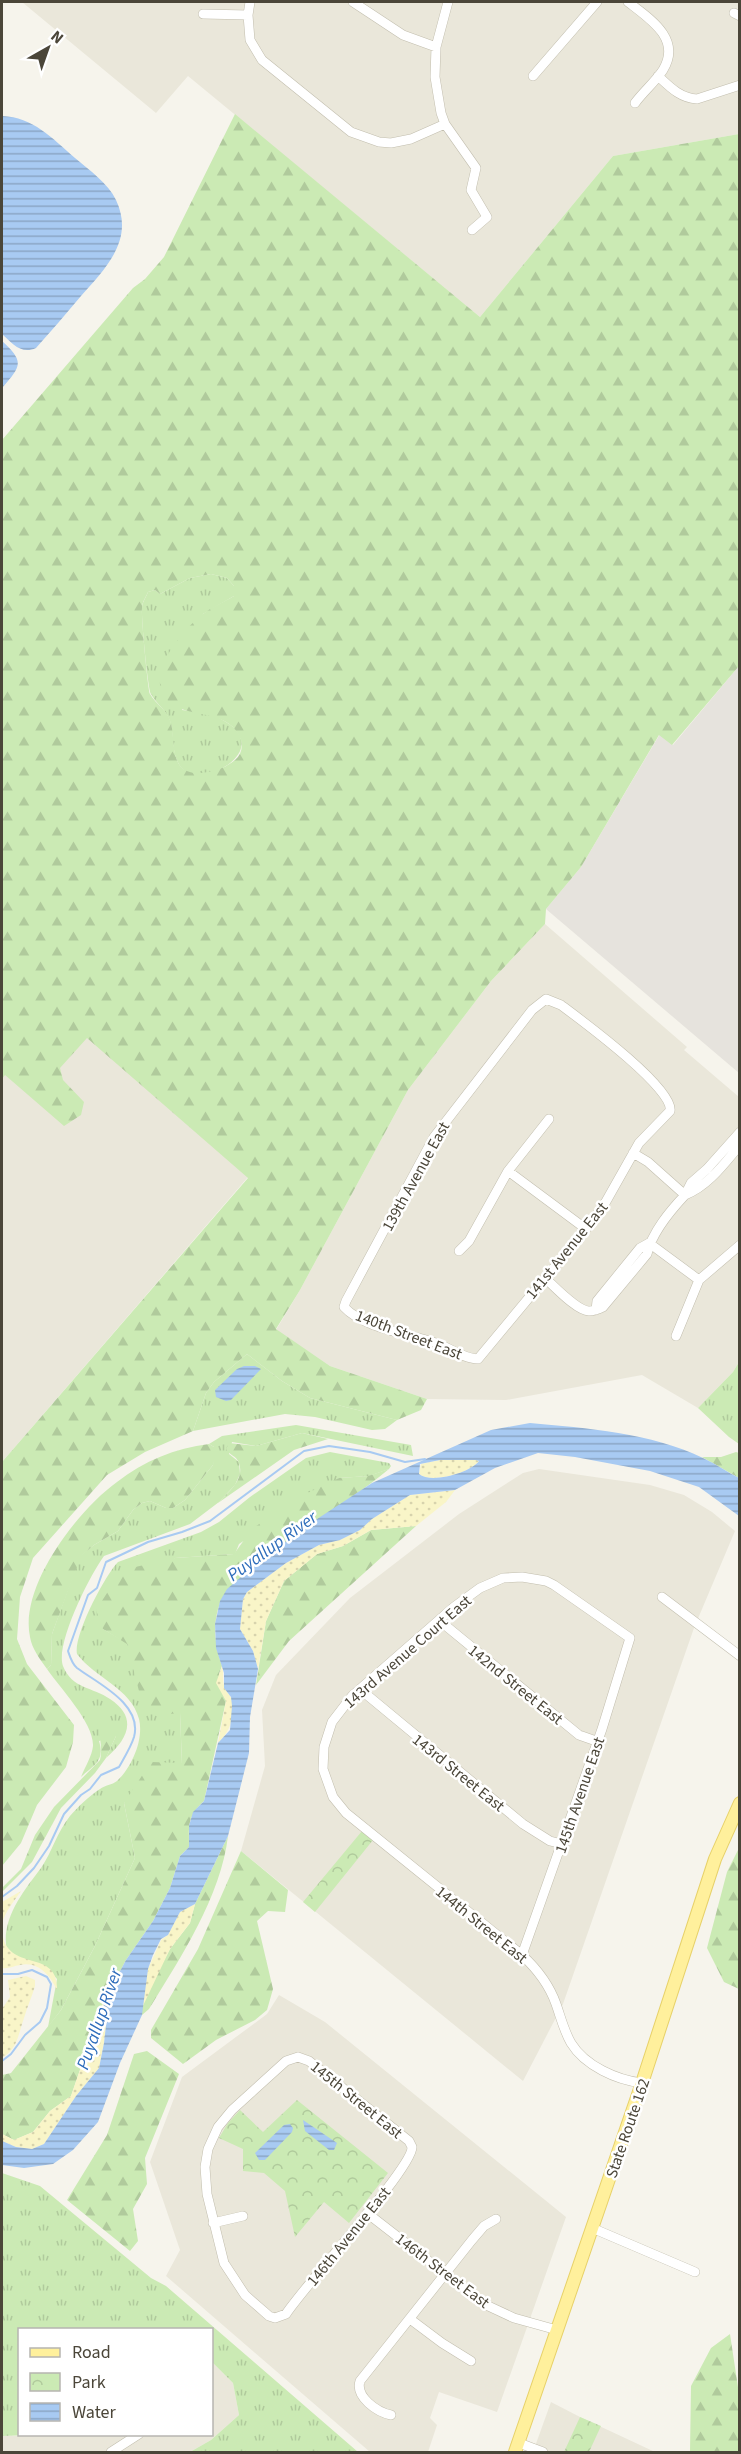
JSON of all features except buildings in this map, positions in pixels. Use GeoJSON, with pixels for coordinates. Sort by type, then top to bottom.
{"type":"FeatureCollection","features":[{"type":"Feature","properties":{"kind":"main road","name":"State Route 162"},"geometry":{"type":"LineString","coordinates":[[517,2448],[642,2083],[715,1859],[740,1803]]}},
{"type":"Feature","properties":{"kind":"street"},"geometry":{"type":"LineString","coordinates":[[250,2],[248,15],[250,40],[262,60],[351,132],[379,142],[391,143],[411,139],[445,124]]}},
{"type":"Feature","properties":{"kind":"street"},"geometry":{"type":"LineString","coordinates":[[353,2],[403,35],[436,47]]}},
{"type":"Feature","properties":{"kind":"street"},"geometry":{"type":"LineString","coordinates":[[448,2],[436,47],[435,77],[445,124],[476,168],[471,190],[487,217],[472,230]]}},
{"type":"Feature","properties":{"kind":"street"},"geometry":{"type":"LineString","coordinates":[[533,75],[597,2]]}},
{"type":"Feature","properties":{"kind":"street"},"geometry":{"type":"LineString","coordinates":[[628,2],[661,30],[668,42],[668,58],[658,76],[635,103]]}},
{"type":"Feature","properties":{"kind":"street"},"geometry":{"type":"LineString","coordinates":[[203,14],[248,15]]}},
{"type":"Feature","properties":{"kind":"street"},"geometry":{"type":"LineString","coordinates":[[658,76],[674,92],[690,99],[697,99],[740,85]]}},
{"type":"Feature","properties":{"kind":"street","name":"139th Avenue East"},"geometry":{"type":"LineString","coordinates":[[344,1306],[434,1137],[532,1010],[546,999],[561,1005],[640,1069],[670,1101],[671,1107]]}},
{"type":"Feature","properties":{"kind":"street","name":"141st Avenue East"},"geometry":{"type":"LineString","coordinates":[[475,1360],[483,1356],[586,1229],[604,1205],[644,1136],[668,1114],[671,1107]]}},
{"type":"Feature","properties":{"kind":"street"},"geometry":{"type":"LineString","coordinates":[[459,1251],[469,1241],[508,1171],[549,1119]]}},
{"type":"Feature","properties":{"kind":"street"},"geometry":{"type":"LineString","coordinates":[[545,1278],[579,1308],[591,1310],[640,1248],[649,1243],[691,1184],[740,1132]]}},
{"type":"Feature","properties":{"kind":"street"},"geometry":{"type":"LineString","coordinates":[[685,1195],[696,1191],[740,1145]]}},
{"type":"Feature","properties":{"kind":"street"},"geometry":{"type":"LineString","coordinates":[[633,1153],[648,1162],[685,1195]]}},
{"type":"Feature","properties":{"kind":"street"},"geometry":{"type":"LineString","coordinates":[[508,1171],[586,1229]]}},
{"type":"Feature","properties":{"kind":"street"},"geometry":{"type":"LineString","coordinates":[[649,1243],[699,1280]]}},
{"type":"Feature","properties":{"kind":"street"},"geometry":{"type":"LineString","coordinates":[[676,1336],[699,1280],[740,1245]]}},
{"type":"Feature","properties":{"kind":"street","name":"140th Street East"},"geometry":{"type":"LineString","coordinates":[[344,1306],[354,1314],[389,1330],[428,1340],[475,1360]]}},
{"type":"Feature","properties":{"kind":"street","name":"143rd Avenue Court East"},"geometry":{"type":"LineString","coordinates":[[323,1757],[332,1722],[346,1702],[480,1588],[503,1578],[539,1579],[554,1585],[597,1616],[628,1634]]}},
{"type":"Feature","properties":{"kind":"street"},"geometry":{"type":"LineString","coordinates":[[662,1597],[740,1656]]}},
{"type":"Feature","properties":{"kind":"street","name":"142nd Street East"},"geometry":{"type":"LineString","coordinates":[[440,1621],[579,1735],[597,1741]]}},
{"type":"Feature","properties":{"kind":"street","name":"145th Avenue East"},"geometry":{"type":"LineString","coordinates":[[522,1955],[628,1649],[630,1638],[628,1634]]}},
{"type":"Feature","properties":{"kind":"street","name":"143rd Street East"},"geometry":{"type":"LineString","coordinates":[[361,1690],[529,1828],[550,1841],[562,1844]]}},
{"type":"Feature","properties":{"kind":"street","name":"144th Street East"},"geometry":{"type":"LineString","coordinates":[[323,1757],[323,1769],[329,1789],[346,1814],[522,1955],[546,1983],[573,2046],[589,2062],[600,2068],[642,2083]]}},
{"type":"Feature","properties":{"kind":"street","name":"145th Street East"},"geometry":{"type":"LineString","coordinates":[[213,2223],[207,2194],[206,2158],[218,2127],[238,2105],[286,2061],[298,2053],[417,2147]]}},
{"type":"Feature","properties":{"kind":"street","name":"146th Avenue East"},"geometry":{"type":"LineString","coordinates":[[213,2223],[219,2249],[231,2275],[251,2301],[276,2323],[286,2314],[367,2213],[417,2147]]}},
{"type":"Feature","properties":{"kind":"street","name":"146th Street East"},"geometry":{"type":"LineString","coordinates":[[367,2213],[476,2299],[514,2318],[557,2330]]}},
{"type":"Feature","properties":{"kind":"street"},"geometry":{"type":"LineString","coordinates":[[213,2223],[243,2216]]}},
{"type":"Feature","properties":{"kind":"street"},"geometry":{"type":"LineString","coordinates":[[391,2415],[381,2412],[364,2399],[359,2390],[360,2381],[484,2226],[496,2219]]}},
{"type":"Feature","properties":{"kind":"street"},"geometry":{"type":"LineString","coordinates":[[592,2228],[695,2272]]}},
{"type":"Feature","properties":{"kind":"street"},"geometry":{"type":"LineString","coordinates":[[410,2319],[471,2361]]}},
{"type":"Feature","properties":{"kind":"street"},"geometry":{"type":"LineString","coordinates":[[111,2452],[136,2436]]}},
{"type":"Feature","properties":{"kind":"street"},"geometry":{"type":"LineString","coordinates":[[517,2448],[543,2452]]}},
{"type":"Feature","properties":{"kind":"shaded area"},"geometry":{"type":"Polygon","coordinates":[[[22,2],[739,2],[739,134],[613,156],[480,317],[188,76],[156,113],[22,2]]]}},
{"type":"Feature","properties":{"kind":"shaded area"},"geometry":{"type":"Polygon","coordinates":[[[739,666],[739,1073],[546,909],[581,867],[660,734],[673,745],[739,666]]]}},
{"type":"Feature","properties":{"kind":"shaded area"},"geometry":{"type":"Polygon","coordinates":[[[545,924],[687,1047],[684,1050],[739,1097],[739,1362],[733,1372],[698,1408],[642,1375],[506,1400],[427,1399],[330,1366],[276,1330],[408,1090],[491,981],[545,924]]]}},
{"type":"Feature","properties":{"kind":"shaded area"},"geometry":{"type":"Polygon","coordinates":[[[2,963],[248,1177],[2,1462],[2,963]]]}},
{"type":"Feature","properties":{"kind":"shaded area"},"geometry":{"type":"Polygon","coordinates":[[[539,1469],[650,1485],[684,1495],[712,1512],[735,1531],[694,1628],[563,2004],[523,2081],[241,1851],[265,1766],[262,1710],[276,1675],[350,1598],[459,1514],[523,1473],[539,1469]]]}},
{"type":"Feature","properties":{"kind":"shaded area"},"geometry":{"type":"Polygon","coordinates":[[[279,1995],[325,2022],[566,2217],[497,2412],[439,2392],[430,2418],[437,2425],[428,2452],[370,2452],[166,2276],[180,2250],[150,2162],[182,2077],[267,2014],[279,1995]]]}},
{"type":"Feature","properties":{"kind":"shaded area"},"geometry":{"type":"Polygon","coordinates":[[[213,2363],[233,2383],[239,2415],[211,2440],[190,2452],[2,2452],[2,2436],[213,2436],[213,2363]]]}},
{"type":"Feature","properties":{"kind":"shaded area"},"geometry":{"type":"Polygon","coordinates":[[[551,2402],[580,2417],[655,2452],[533,2452],[551,2402]]]}},
{"type":"Feature","properties":{"kind":"green space"},"geometry":{"type":"Polygon","coordinates":[[[235,114],[480,317],[613,156],[739,134],[739,666],[672,745],[659,735],[581,867],[546,909],[545,924],[491,981],[408,1090],[300,1290],[276,1329],[330,1366],[427,1399],[421,1410],[397,1420],[310,1398],[282,1381],[247,1354],[214,1382],[206,1393],[193,1431],[145,1452],[107,1475],[33,1558],[20,1597],[17,1639],[27,1664],[74,1725],[73,1742],[66,1767],[37,1805],[21,1843],[2,1866],[2,1462],[248,1178],[87,1038],[60,1068],[63,1080],[84,1102],[81,1115],[64,1126],[5,1075],[2,1079],[2,440],[133,288],[145,279],[164,257],[235,114]],[[211,574],[190,578],[160,594],[155,590],[148,592],[142,606],[150,694],[169,718],[179,764],[191,772],[210,772],[231,763],[240,754],[241,740],[229,723],[181,709],[172,704],[163,694],[160,683],[162,670],[167,657],[184,632],[207,611],[234,596],[234,586],[227,578],[211,574]]]}},
{"type":"Feature","properties":{"kind":"green space"},"geometry":{"type":"Polygon","coordinates":[[[211,574],[227,578],[234,586],[234,596],[203,614],[182,710],[205,713],[221,719],[238,732],[242,742],[240,752],[233,761],[223,768],[200,774],[189,773],[179,764],[174,752],[170,719],[151,694],[142,608],[148,592],[155,590],[160,594],[190,578],[211,574]]]}},
{"type":"Feature","properties":{"kind":"green space"},"geometry":{"type":"Polygon","coordinates":[[[247,1354],[282,1381],[310,1398],[397,1420],[385,1429],[372,1430],[315,1417],[285,1414],[193,1431],[206,1393],[214,1382],[247,1354]]]}},
{"type":"Feature","properties":{"kind":"green space"},"geometry":{"type":"Polygon","coordinates":[[[739,1362],[739,1444],[698,1408],[733,1372],[739,1362]]]}},
{"type":"Feature","properties":{"kind":"green space"},"geometry":{"type":"Polygon","coordinates":[[[296,1425],[411,1445],[413,1456],[302,1433],[256,1446],[232,1442],[229,1454],[239,1462],[240,1474],[235,1485],[219,1502],[190,1524],[104,1556],[75,1610],[64,1642],[63,1666],[67,1674],[77,1683],[103,1695],[119,1706],[125,1714],[127,1729],[120,1744],[106,1758],[116,1736],[99,1741],[101,1753],[98,1762],[81,1777],[90,1758],[93,1746],[92,1737],[75,1706],[47,1669],[51,1665],[52,1634],[80,1556],[118,1531],[133,1510],[142,1503],[150,1501],[166,1508],[173,1508],[185,1500],[213,1465],[214,1447],[209,1444],[222,1436],[296,1425]]]}},
{"type":"Feature","properties":{"kind":"green space"},"geometry":{"type":"Polygon","coordinates":[[[302,1433],[328,1439],[294,1450],[218,1503],[240,1475],[238,1461],[226,1449],[229,1443],[256,1446],[302,1433]]]}},
{"type":"Feature","properties":{"kind":"green space"},"geometry":{"type":"Polygon","coordinates":[[[209,1444],[214,1447],[216,1454],[213,1465],[185,1500],[173,1508],[166,1508],[150,1501],[142,1503],[133,1510],[118,1531],[94,1545],[81,1556],[52,1634],[51,1665],[47,1669],[31,1641],[29,1617],[33,1595],[42,1573],[69,1530],[102,1495],[138,1468],[172,1452],[209,1444]]]}},
{"type":"Feature","properties":{"kind":"green space"},"geometry":{"type":"Polygon","coordinates":[[[330,1452],[389,1463],[391,1466],[389,1469],[369,1476],[339,1478],[239,1544],[235,1554],[175,1558],[103,1629],[127,1643],[135,1667],[180,1713],[182,1764],[124,1803],[135,1858],[95,1946],[61,2010],[48,2027],[57,1979],[45,1969],[16,1958],[7,1951],[6,1939],[10,1917],[21,1896],[45,1862],[65,1822],[92,1795],[115,1782],[122,1775],[132,1761],[140,1735],[139,1719],[128,1699],[77,1654],[80,1634],[91,1606],[118,1562],[201,1532],[219,1522],[306,1458],[330,1452]]]}},
{"type":"Feature","properties":{"kind":"green space"},"geometry":{"type":"Polygon","coordinates":[[[739,1453],[739,1478],[702,1457],[721,1457],[739,1453]]]}},
{"type":"Feature","properties":{"kind":"green space"},"geometry":{"type":"Polygon","coordinates":[[[389,1469],[274,1552],[221,1600],[215,1635],[222,1666],[219,1680],[226,1701],[204,1801],[194,1812],[190,1822],[189,1847],[180,1856],[170,1888],[153,1921],[126,1960],[103,2003],[71,2096],[50,2111],[33,2132],[14,2140],[2,2134],[2,2075],[11,2073],[61,2010],[95,1946],[135,1858],[124,1803],[151,1762],[182,1763],[180,1713],[159,1715],[140,1695],[127,1644],[103,1629],[96,1610],[122,1570],[175,1558],[234,1554],[252,1529],[297,1498],[339,1478],[368,1476],[389,1469]]]}},
{"type":"Feature","properties":{"kind":"green space"},"geometry":{"type":"Polygon","coordinates":[[[416,1526],[289,1641],[256,1685],[266,1621],[284,1581],[317,1554],[343,1546],[371,1530],[416,1526]]]}},
{"type":"Feature","properties":{"kind":"green space"},"geometry":{"type":"Polygon","coordinates":[[[103,1723],[112,1727],[116,1736],[106,1758],[95,1773],[61,1808],[32,1862],[2,1892],[2,1888],[21,1869],[35,1835],[54,1807],[100,1760],[99,1725],[103,1723]]]}},
{"type":"Feature","properties":{"kind":"green space"},"geometry":{"type":"Polygon","coordinates":[[[362,1831],[373,1840],[315,1912],[303,1902],[362,1831]]]}},
{"type":"Feature","properties":{"kind":"green space"},"geometry":{"type":"Polygon","coordinates":[[[228,1836],[217,1881],[198,1926],[149,2009],[142,2015],[141,2010],[150,1986],[170,1949],[190,1923],[195,1904],[228,1836]]]}},
{"type":"Feature","properties":{"kind":"green space"},"geometry":{"type":"Polygon","coordinates":[[[739,1848],[740,1989],[724,1982],[707,1948],[727,1872],[739,1848]]]}},
{"type":"Feature","properties":{"kind":"green space"},"geometry":{"type":"Polygon","coordinates":[[[241,1851],[288,1890],[285,1912],[268,1911],[257,1921],[273,1989],[267,2010],[255,2020],[216,2040],[183,2064],[151,2038],[151,2030],[198,1949],[241,1851]]]}},
{"type":"Feature","properties":{"kind":"green space"},"geometry":{"type":"Polygon","coordinates":[[[147,2051],[179,2074],[145,2158],[147,2184],[133,2209],[138,2241],[130,2251],[67,2200],[107,2135],[134,2054],[147,2051]]]}},
{"type":"Feature","properties":{"kind":"green space"},"geometry":{"type":"Polygon","coordinates":[[[297,2100],[388,2173],[349,2223],[324,2202],[295,2237],[285,2191],[264,2173],[243,2171],[243,2149],[219,2138],[228,2123],[240,2110],[263,2132],[297,2100]]]}},
{"type":"Feature","properties":{"kind":"green space"},"geometry":{"type":"Polygon","coordinates":[[[2,2173],[40,2186],[151,2278],[166,2286],[358,2452],[190,2452],[211,2440],[239,2415],[233,2383],[213,2363],[213,2328],[18,2328],[18,2435],[2,2436],[2,2173]]]}},
{"type":"Feature","properties":{"kind":"green space"},"geometry":{"type":"Polygon","coordinates":[[[730,2334],[739,2394],[739,2452],[690,2452],[691,2386],[711,2348],[730,2334]]]}},
{"type":"Feature","properties":{"kind":"green space"},"geometry":{"type":"Polygon","coordinates":[[[580,2417],[601,2426],[589,2452],[564,2452],[580,2417]]]}},
{"type":"Feature","properties":{"kind":"sand"},"geometry":{"type":"Polygon","coordinates":[[[440,1460],[479,1461],[468,1470],[450,1476],[432,1478],[419,1474],[421,1464],[440,1460]]]}},
{"type":"Feature","properties":{"kind":"sand"},"geometry":{"type":"Polygon","coordinates":[[[455,1490],[446,1502],[416,1526],[371,1530],[343,1546],[317,1554],[284,1581],[266,1621],[258,1669],[253,1651],[240,1629],[243,1599],[247,1592],[286,1563],[319,1545],[340,1540],[360,1530],[372,1519],[410,1495],[455,1490]]]}},
{"type":"Feature","properties":{"kind":"sand"},"geometry":{"type":"Polygon","coordinates":[[[222,1666],[224,1687],[231,1698],[233,1711],[229,1728],[218,1743],[226,1701],[216,1683],[222,1666]]]}},
{"type":"Feature","properties":{"kind":"sand"},"geometry":{"type":"Polygon","coordinates":[[[21,1891],[7,1911],[2,1924],[2,1902],[21,1891]]]}},
{"type":"Feature","properties":{"kind":"sand"},"geometry":{"type":"Polygon","coordinates":[[[195,1904],[190,1923],[170,1949],[141,2010],[148,1969],[161,1940],[168,1935],[180,1912],[195,1904]]]}},
{"type":"Feature","properties":{"kind":"sand"},"geometry":{"type":"Polygon","coordinates":[[[2,1924],[4,1940],[10,1950],[49,1968],[55,1976],[57,1990],[47,1974],[38,1967],[26,1964],[2,1968],[2,1924]]]}},
{"type":"Feature","properties":{"kind":"sand"},"geometry":{"type":"Polygon","coordinates":[[[26,1976],[35,1980],[35,1986],[17,2041],[2,2058],[2,2009],[10,1997],[8,1980],[26,1976]]]}},
{"type":"Feature","properties":{"kind":"sand"},"geometry":{"type":"Polygon","coordinates":[[[103,2003],[107,2017],[99,2068],[76,2096],[44,2144],[32,2149],[16,2147],[2,2141],[2,2134],[14,2140],[33,2132],[50,2111],[71,2096],[103,2003]]]}},
{"type":"Feature","properties":{"kind":"water"},"geometry":{"type":"Polygon","coordinates":[[[2,116],[33,124],[50,136],[103,182],[113,194],[121,215],[120,241],[108,264],[36,348],[31,350],[17,347],[2,334],[2,116]]]}},
{"type":"Feature","properties":{"kind":"water"},"geometry":{"type":"Polygon","coordinates":[[[2,341],[14,354],[18,364],[2,388],[2,341]]]}},
{"type":"Feature","properties":{"kind":"water"},"geometry":{"type":"Polygon","coordinates":[[[244,1366],[255,1366],[261,1369],[231,1400],[226,1401],[216,1397],[215,1390],[237,1369],[244,1366]]]}},
{"type":"Feature","properties":{"kind":"water"},"geometry":{"type":"Polygon","coordinates":[[[530,1423],[573,1427],[641,1437],[683,1450],[708,1460],[739,1478],[739,1516],[699,1487],[650,1471],[575,1457],[538,1453],[495,1468],[455,1490],[410,1495],[372,1519],[360,1530],[340,1540],[319,1545],[286,1563],[247,1592],[243,1599],[240,1629],[253,1651],[258,1669],[250,1717],[249,1753],[228,1836],[195,1904],[180,1912],[168,1935],[161,1939],[153,1955],[148,1969],[142,2015],[120,2063],[98,2122],[73,2150],[53,2164],[24,2168],[2,2165],[2,2141],[16,2147],[32,2149],[44,2144],[76,2096],[99,2068],[107,2017],[103,2003],[126,1960],[153,1921],[170,1888],[180,1856],[189,1847],[189,1826],[193,1812],[204,1801],[218,1743],[230,1730],[231,1697],[224,1688],[224,1673],[216,1648],[215,1624],[220,1601],[227,1589],[262,1559],[311,1523],[372,1483],[491,1430],[530,1423]],[[440,1460],[420,1464],[419,1474],[432,1478],[450,1476],[468,1470],[479,1461],[440,1460]]]}},
{"type":"Feature","properties":{"kind":"water"},"geometry":{"type":"Polygon","coordinates":[[[303,2120],[337,2143],[334,2150],[329,2150],[305,2131],[303,2120]]]}},
{"type":"Feature","properties":{"kind":"water"},"geometry":{"type":"Polygon","coordinates":[[[290,2124],[293,2128],[292,2132],[265,2160],[259,2160],[255,2153],[284,2125],[290,2124]]]}},
{"type":"Feature","properties":{"kind":"waterway"},"geometry":{"type":"LineString","coordinates":[[2,1897],[17,1886],[34,1868],[49,1846],[64,1814],[81,1795],[90,1789],[101,1775],[119,1767],[134,1737],[135,1725],[132,1714],[116,1696],[77,1668],[68,1651],[88,1595],[97,1588],[106,1562],[148,1542],[210,1521],[304,1451],[329,1446],[370,1452],[405,1462],[425,1459]]}},
{"type":"Feature","properties":{"kind":"waterway"},"geometry":{"type":"LineString","coordinates":[[2,1974],[18,1974],[32,1970],[47,1977],[51,1984],[47,2008],[40,2022],[2,2061]]}},
{"type":"Feature","properties":{"kind":"water label","name":"Puyallup River"},"geometry":{"type":"Point","coordinates":[272,1546]}},
{"type":"Feature","properties":{"kind":"water label","name":"Puyallup River"},"geometry":{"type":"Point","coordinates":[99,2019]}}]}
